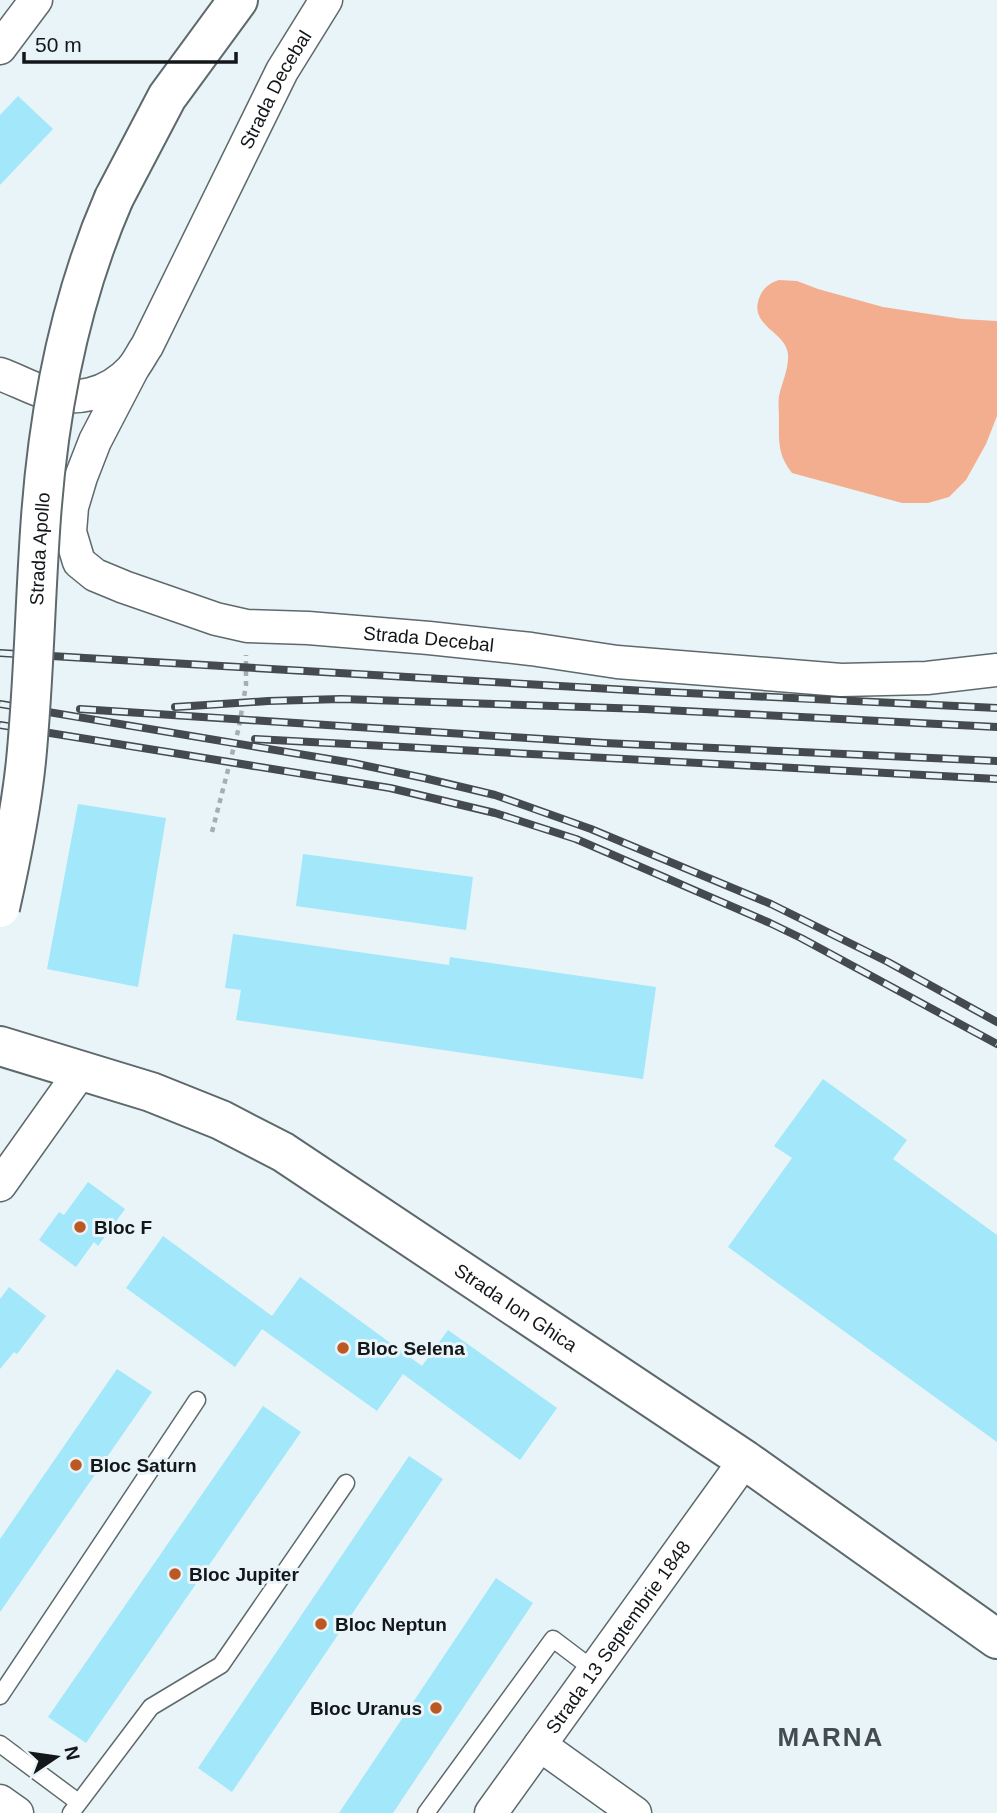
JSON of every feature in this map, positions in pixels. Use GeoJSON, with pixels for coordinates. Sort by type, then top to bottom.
{"type":"FeatureCollection","features":[{"type":"Feature","properties":{"kind":"street"},"geometry":{"type":"LineString","coordinates":[[0,48],[36,0]]}},
{"type":"Feature","properties":{"kind":"street","name":"Strada Apollo"},"geometry":{"type":"LineString","coordinates":[[0,908],[17,827],[26,763],[41,516],[57,389],[76,304],[92,251],[114,198],[167,97],[238,0]]}},
{"type":"Feature","properties":{"kind":"street","name":"Strada Decebal"},"geometry":{"type":"LineString","coordinates":[[326,0],[282,71],[147,346],[95,441],[72,507],[70,532],[79,562],[95,575],[124,587],[247,626],[415,637],[531,649],[617,662],[841,680],[927,678],[997,670]]}},
{"type":"Feature","properties":{"kind":"street","name":"Strada Decebal"},"geometry":{"type":"LineString","coordinates":[[0,374],[60,396],[87,396],[104,391],[133,368]]}},
{"type":"Feature","properties":{"kind":"street","name":"Strada Ion Ghica"},"geometry":{"type":"LineString","coordinates":[[0,1046],[151,1092],[221,1119],[283,1152],[745,1460],[997,1639]]}},
{"type":"Feature","properties":{"kind":"street"},"geometry":{"type":"LineString","coordinates":[[0,1185],[81,1071]]}},
{"type":"Feature","properties":{"kind":"street","name":"Strada 13 Septembrie 1848"},"geometry":{"type":"LineString","coordinates":[[491,1813],[745,1460]]}},
{"type":"Feature","properties":{"kind":"street"},"geometry":{"type":"LineString","coordinates":[[540,1745],[635,1813]]}},
{"type":"Feature","properties":{"kind":"street"},"geometry":{"type":"LineString","coordinates":[[0,1801],[17,1813]]}},
{"type":"Feature","properties":{"kind":"lane"},"geometry":{"type":"LineString","coordinates":[[0,1696],[197,1400]]}},
{"type":"Feature","properties":{"kind":"lane"},"geometry":{"type":"LineString","coordinates":[[0,1744],[74,1807],[151,1707],[221,1665],[346,1483]]}},
{"type":"Feature","properties":{"kind":"lane"},"geometry":{"type":"LineString","coordinates":[[426,1813],[553,1639],[594,1670]]}},
{"type":"Feature","properties":{"kind":"path"},"geometry":{"type":"LineString","coordinates":[[212,832],[241,720],[246,685],[247,626]]}},
{"type":"Feature","properties":{"kind":"shaded area"},"geometry":{"type":"Polygon","coordinates":[[[779,280],[797,281],[883,307],[962,319],[997,321],[997,416],[986,444],[966,480],[949,497],[928,503],[902,503],[792,473],[781,453],[779,433],[779,396],[788,354],[781,339],[763,321],[757,306],[763,290],[779,280]]]}},
{"type":"Feature","properties":{"kind":"building"},"geometry":{"type":"Polygon","coordinates":[[[18,96],[53,129],[0,185],[0,115],[18,96]]]}},
{"type":"Feature","properties":{"kind":"building"},"geometry":{"type":"Polygon","coordinates":[[[78,804],[166,818],[138,987],[47,969],[78,804]]]}},
{"type":"Feature","properties":{"kind":"building"},"geometry":{"type":"Polygon","coordinates":[[[303,854],[473,877],[466,930],[296,906],[303,854]]]}},
{"type":"Feature","properties":{"kind":"building"},"geometry":{"type":"Polygon","coordinates":[[[233,934],[449,965],[450,957],[656,987],[643,1079],[236,1020],[241,990],[225,988],[233,934]]]}},
{"type":"Feature","properties":{"kind":"building"},"geometry":{"type":"Polygon","coordinates":[[[823,1079],[907,1140],[893,1159],[997,1235],[997,1442],[728,1247],[792,1158],[774,1146],[823,1079]]]}},
{"type":"Feature","properties":{"kind":"building","name":"Bloc F"},"geometry":{"type":"Polygon","coordinates":[[[88,1182],[125,1209],[98,1246],[94,1242],[76,1267],[39,1240],[59,1212],[64,1215],[88,1182]]]}},
{"type":"Feature","properties":{"kind":"building","name":"Bloc Selena"},"geometry":{"type":"Polygon","coordinates":[[[163,1236],[272,1316],[300,1277],[422,1366],[448,1330],[557,1408],[520,1460],[403,1374],[377,1411],[262,1329],[235,1367],[126,1288],[163,1236]]]}},
{"type":"Feature","properties":{"kind":"building"},"geometry":{"type":"Polygon","coordinates":[[[9,1287],[46,1316],[17,1354],[14,1352],[0,1369],[0,1299],[9,1287]]]}},
{"type":"Feature","properties":{"kind":"building","name":"Bloc Saturn"},"geometry":{"type":"Polygon","coordinates":[[[117,1369],[152,1392],[0,1612],[0,1539],[117,1369]]]}},
{"type":"Feature","properties":{"kind":"building","name":"Bloc Jupiter"},"geometry":{"type":"Polygon","coordinates":[[[263,1406],[301,1432],[86,1743],[48,1717],[263,1406]]]}},
{"type":"Feature","properties":{"kind":"building","name":"Bloc Neptun"},"geometry":{"type":"Polygon","coordinates":[[[409,1456],[443,1479],[232,1792],[198,1768],[409,1456]]]}},
{"type":"Feature","properties":{"kind":"building","name":"Bloc Uranus"},"geometry":{"type":"Polygon","coordinates":[[[496,1578],[533,1603],[393,1813],[339,1813],[496,1578]]]}},
{"type":"Feature","properties":{"kind":"railway"},"geometry":{"type":"LineString","coordinates":[[0,653],[646,691],[997,708]]}},
{"type":"Feature","properties":{"kind":"railway"},"geometry":{"type":"LineString","coordinates":[[175,707],[341,699],[644,709],[997,727]]}},
{"type":"Feature","properties":{"kind":"railway"},"geometry":{"type":"LineString","coordinates":[[0,704],[353,763],[495,795],[591,829],[771,904],[888,962],[997,1022]]}},
{"type":"Feature","properties":{"kind":"railway"},"geometry":{"type":"LineString","coordinates":[[80,709],[604,743],[997,761]]}},
{"type":"Feature","properties":{"kind":"railway"},"geometry":{"type":"LineString","coordinates":[[0,725],[390,788],[495,813],[576,839],[770,923],[997,1044]]}},
{"type":"Feature","properties":{"kind":"railway"},"geometry":{"type":"LineString","coordinates":[[255,739],[997,779]]}},
{"type":"Feature","properties":{"kind":"place","name":"Bloc F"},"geometry":{"type":"Point","coordinates":[80,1227]}},
{"type":"Feature","properties":{"kind":"place","name":"Bloc Selena"},"geometry":{"type":"Point","coordinates":[343,1348]}},
{"type":"Feature","properties":{"kind":"place","name":"Bloc Saturn"},"geometry":{"type":"Point","coordinates":[76,1465]}},
{"type":"Feature","properties":{"kind":"place","name":"Bloc Jupiter"},"geometry":{"type":"Point","coordinates":[175,1574]}},
{"type":"Feature","properties":{"kind":"place","name":"Bloc Neptun"},"geometry":{"type":"Point","coordinates":[321,1624]}},
{"type":"Feature","properties":{"kind":"place","name":"Bloc Uranus"},"geometry":{"type":"Point","coordinates":[436,1708]}},
{"type":"Feature","properties":{"kind":"district","name":"MARNA"},"geometry":{"type":"Point","coordinates":[831,1737]}}]}
